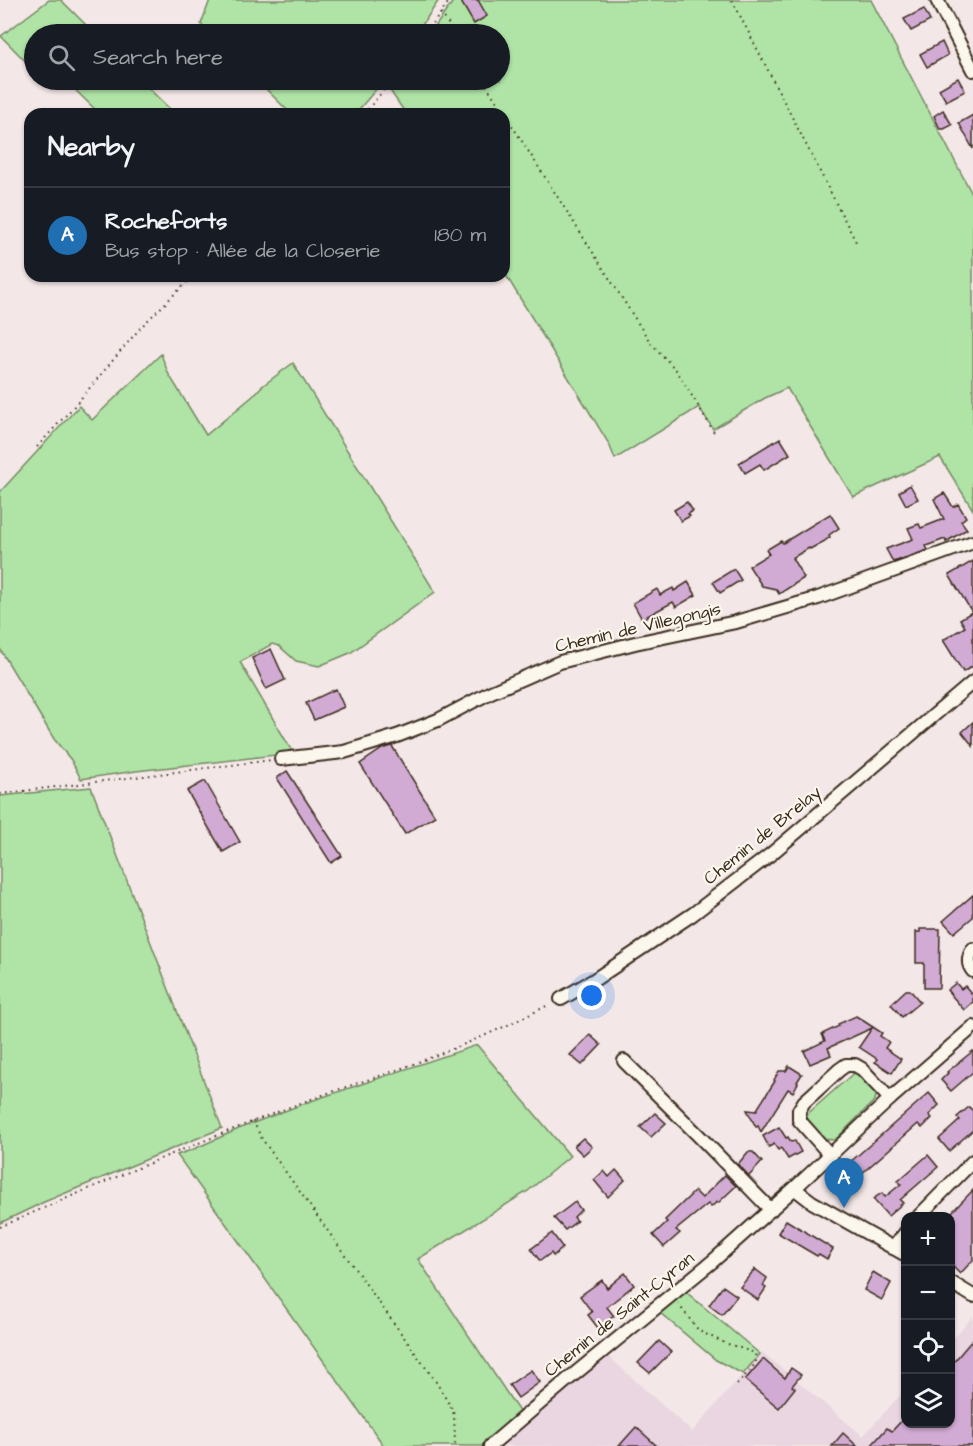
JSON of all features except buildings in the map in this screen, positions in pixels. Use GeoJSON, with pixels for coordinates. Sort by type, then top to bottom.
{"type":"FeatureCollection","features":[{"type":"Feature","properties":{"kind":"street"},"geometry":{"type":"LineString","coordinates":[[937,0],[973,70]]}},
{"type":"Feature","properties":{"kind":"street","name":"Chemin de Villegongis"},"geometry":{"type":"LineString","coordinates":[[281,759],[344,752],[397,736],[438,720],[491,692],[560,662],[747,619],[818,598],[973,542]]}},
{"type":"Feature","properties":{"kind":"street","name":"Chemin de Brelay"},"geometry":{"type":"LineString","coordinates":[[561,999],[594,980],[693,914],[771,854],[973,682]]}},
{"type":"Feature","properties":{"kind":"street"},"geometry":{"type":"LineString","coordinates":[[973,949],[968,959],[973,971]]}},
{"type":"Feature","properties":{"kind":"street","name":"Chemin de Saint-Cyran"},"geometry":{"type":"LineString","coordinates":[[490,1446],[713,1261],[831,1156],[890,1099],[973,1027]]}},
{"type":"Feature","properties":{"kind":"street"},"geometry":{"type":"LineString","coordinates":[[624,1061],[771,1210]]}},
{"type":"Feature","properties":{"kind":"street"},"geometry":{"type":"LineString","coordinates":[[831,1156],[800,1120],[799,1110],[804,1102],[846,1065],[855,1065],[862,1070],[890,1099]]}},
{"type":"Feature","properties":{"kind":"street"},"geometry":{"type":"LineString","coordinates":[[923,1212],[973,1161]]}},
{"type":"Feature","properties":{"kind":"street"},"geometry":{"type":"LineString","coordinates":[[797,1186],[799,1192],[812,1202],[901,1252]]}},
{"type":"Feature","properties":{"kind":"street"},"geometry":{"type":"LineString","coordinates":[[893,1248],[901,1238]]}},
{"type":"Feature","properties":{"kind":"street"},"geometry":{"type":"LineString","coordinates":[[955,1285],[973,1296]]}},
{"type":"Feature","properties":{"kind":"path"},"geometry":{"type":"LineString","coordinates":[[433,24],[450,0]]}},
{"type":"Feature","properties":{"kind":"path"},"geometry":{"type":"LineString","coordinates":[[732,0],[857,244]]}},
{"type":"Feature","properties":{"kind":"path"},"geometry":{"type":"LineString","coordinates":[[441,13],[448,24]]}},
{"type":"Feature","properties":{"kind":"path"},"geometry":{"type":"LineString","coordinates":[[369,108],[384,90]]}},
{"type":"Feature","properties":{"kind":"path"},"geometry":{"type":"LineString","coordinates":[[489,90],[501,108]]}},
{"type":"Feature","properties":{"kind":"path"},"geometry":{"type":"LineString","coordinates":[[510,122],[650,342],[678,371],[714,432]]}},
{"type":"Feature","properties":{"kind":"path"},"geometry":{"type":"LineString","coordinates":[[37,447],[141,327],[187,282]]}},
{"type":"Feature","properties":{"kind":"path"},"geometry":{"type":"LineString","coordinates":[[0,794],[281,759]]}},
{"type":"Feature","properties":{"kind":"path"},"geometry":{"type":"LineString","coordinates":[[0,1227],[90,1187],[253,1121],[450,1050],[507,1026],[561,999]]}},
{"type":"Feature","properties":{"kind":"path"},"geometry":{"type":"LineString","coordinates":[[253,1121],[262,1139],[436,1382],[454,1415],[457,1446]]}},
{"type":"Feature","properties":{"kind":"path"},"geometry":{"type":"LineString","coordinates":[[670,1295],[699,1331],[755,1353],[756,1363],[734,1388]]}},
{"type":"Feature","properties":{"kind":"shaded area"},"geometry":{"type":"Polygon","coordinates":[[[973,1316],[973,1446],[508,1446],[504,1442],[606,1354],[692,1432],[762,1352],[863,1436],[901,1394],[901,1428],[955,1428],[955,1336],[973,1316]]]}},
{"type":"Feature","properties":{"kind":"green space"},"geometry":{"type":"Polygon","coordinates":[[[49,0],[61,0],[85,24],[24,24],[24,60],[1,36],[49,0]]]}},
{"type":"Feature","properties":{"kind":"green space"},"geometry":{"type":"Polygon","coordinates":[[[210,0],[439,0],[423,24],[201,24],[210,0]]]}},
{"type":"Feature","properties":{"kind":"green space"},"geometry":{"type":"Polygon","coordinates":[[[454,0],[871,0],[973,193],[973,510],[940,457],[853,497],[787,388],[765,398],[713,429],[699,407],[615,459],[609,444],[510,282],[510,108],[402,108],[391,92],[392,90],[510,90],[510,24],[437,24],[454,0]]]}},
{"type":"Feature","properties":{"kind":"green space"},"geometry":{"type":"Polygon","coordinates":[[[75,90],[150,90],[169,108],[94,108],[75,90]]]}},
{"type":"Feature","properties":{"kind":"green space"},"geometry":{"type":"Polygon","coordinates":[[[267,90],[375,90],[360,108],[285,108],[267,90]]]}},
{"type":"Feature","properties":{"kind":"green space"},"geometry":{"type":"Polygon","coordinates":[[[161,354],[168,373],[206,435],[261,387],[293,363],[435,592],[350,653],[319,666],[296,661],[279,646],[272,644],[240,662],[293,753],[81,779],[0,649],[0,492],[79,406],[92,420],[161,354]]]}},
{"type":"Feature","properties":{"kind":"green space"},"geometry":{"type":"Polygon","coordinates":[[[91,787],[222,1128],[44,1202],[0,1223],[0,796],[91,787]]]}},
{"type":"Feature","properties":{"kind":"green space"},"geometry":{"type":"Polygon","coordinates":[[[477,1045],[570,1156],[528,1191],[418,1259],[522,1416],[485,1446],[384,1446],[177,1155],[308,1102],[477,1045]]]}},
{"type":"Feature","properties":{"kind":"green space"},"geometry":{"type":"Polygon","coordinates":[[[857,1070],[877,1092],[875,1100],[835,1140],[819,1136],[804,1117],[857,1070]]]}},
{"type":"Feature","properties":{"kind":"green space"},"geometry":{"type":"Polygon","coordinates":[[[686,1292],[760,1354],[743,1374],[716,1360],[659,1312],[686,1292]]]}},
{"type":"Feature","properties":{"kind":"place","name":"Rocheforts"},"geometry":{"type":"Point","coordinates":[844,1208]}}]}
